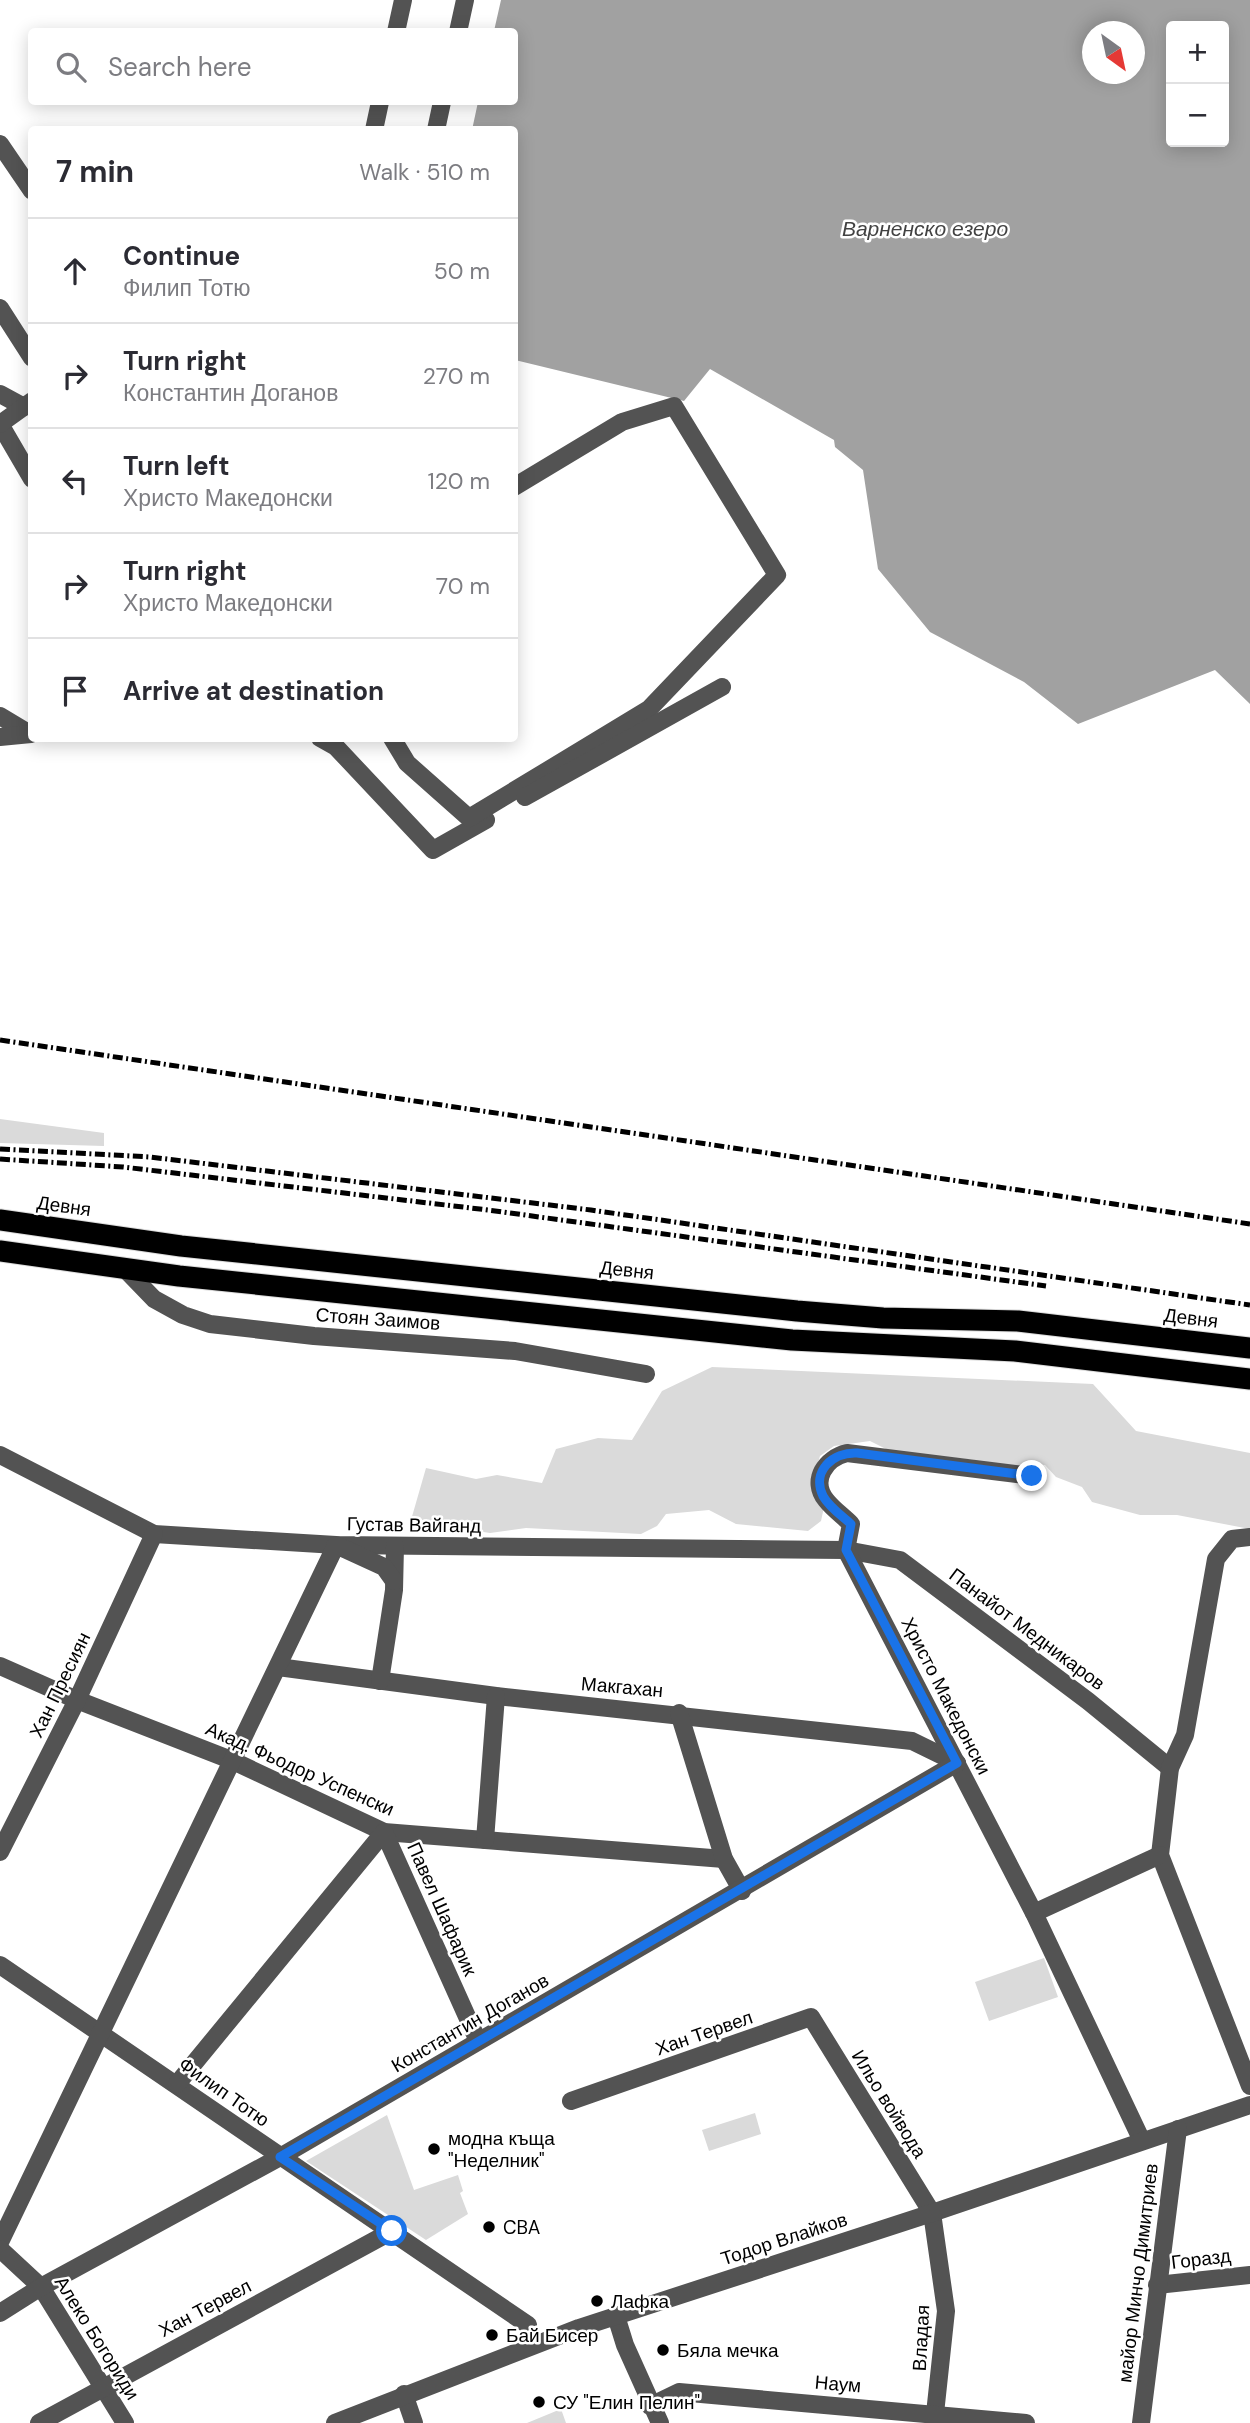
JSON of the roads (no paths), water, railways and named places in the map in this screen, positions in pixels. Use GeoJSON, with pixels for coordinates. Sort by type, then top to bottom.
{"type":"FeatureCollection","features":[{"type":"Feature","properties":{"kind":"highway","name":"Девня"},"geometry":{"type":"LineString","coordinates":[[0,1220],[195,1247],[797,1311],[883,1318],[1018,1321],[1250,1348]]}},
{"type":"Feature","properties":{"kind":"highway"},"geometry":{"type":"LineString","coordinates":[[3,1252],[124,1268],[792,1340],[1015,1351],[1250,1379]]}},
{"type":"Feature","properties":{"kind":"street"},"geometry":{"type":"LineString","coordinates":[[397,28],[403,0]]}},
{"type":"Feature","properties":{"kind":"street"},"geometry":{"type":"LineString","coordinates":[[459,28],[466,0]]}},
{"type":"Feature","properties":{"kind":"street"},"geometry":{"type":"LineString","coordinates":[[375,126],[379,105]]}},
{"type":"Feature","properties":{"kind":"street"},"geometry":{"type":"LineString","coordinates":[[437,126],[441,105]]}},
{"type":"Feature","properties":{"kind":"street"},"geometry":{"type":"LineString","coordinates":[[0,144],[28,185]]}},
{"type":"Feature","properties":{"kind":"street"},"geometry":{"type":"LineString","coordinates":[[0,309],[28,352]]}},
{"type":"Feature","properties":{"kind":"street"},"geometry":{"type":"LineString","coordinates":[[0,394],[28,404]]}},
{"type":"Feature","properties":{"kind":"street"},"geometry":{"type":"LineString","coordinates":[[28,404],[0,424],[28,472]]}},
{"type":"Feature","properties":{"kind":"street"},"geometry":{"type":"LineString","coordinates":[[394,742],[407,763],[469,818],[649,709],[777,575],[674,406],[622,422],[518,486]]}},
{"type":"Feature","properties":{"kind":"street"},"geometry":{"type":"LineString","coordinates":[[327,742],[336,747],[433,849],[722,687]]}},
{"type":"Feature","properties":{"kind":"street"},"geometry":{"type":"LineString","coordinates":[[0,716],[28,732]]}},
{"type":"Feature","properties":{"kind":"street"},"geometry":{"type":"LineString","coordinates":[[0,737],[28,734]]}},
{"type":"Feature","properties":{"kind":"street","name":"Стоян Заимов"},"geometry":{"type":"LineString","coordinates":[[124,1268],[154,1298],[183,1315],[210,1324],[515,1351],[646,1374]]}},
{"type":"Feature","properties":{"kind":"street","name":"Христо Македонски"},"geometry":{"type":"LineString","coordinates":[[1032,1476],[857,1453],[838,1455],[824,1468],[820,1485],[827,1501],[851,1524],[846,1550],[1034,1913],[1142,2141]]}},
{"type":"Feature","properties":{"kind":"street","name":"Густав Вайганд"},"geometry":{"type":"LineString","coordinates":[[0,1455],[154,1534],[336,1545],[846,1550]]}},
{"type":"Feature","properties":{"kind":"street","name":"Хан Пресиян"},"geometry":{"type":"LineString","coordinates":[[0,1852],[78,1700],[154,1534]]}},
{"type":"Feature","properties":{"kind":"street"},"geometry":{"type":"LineString","coordinates":[[1250,1537],[1232,1539],[1216,1559],[1185,1735],[1170,1768],[1160,1855],[1250,2086]]}},
{"type":"Feature","properties":{"kind":"street"},"geometry":{"type":"LineString","coordinates":[[0,2242],[336,1545],[384,1567],[394,1581]]}},
{"type":"Feature","properties":{"kind":"street"},"geometry":{"type":"LineString","coordinates":[[380,1681],[394,1581],[395,1546]]}},
{"type":"Feature","properties":{"kind":"street","name":"Панайот Медникаров"},"geometry":{"type":"LineString","coordinates":[[846,1550],[900,1560],[1088,1701],[1170,1768]]}},
{"type":"Feature","properties":{"kind":"street","name":"Акад. Фьодор Успенски"},"geometry":{"type":"LineString","coordinates":[[0,1666],[78,1700],[232,1760],[384,1832],[724,1859]]}},
{"type":"Feature","properties":{"kind":"street","name":"Макгахан"},"geometry":{"type":"LineString","coordinates":[[278,1667],[496,1696],[679,1713],[912,1741],[957,1763]]}},
{"type":"Feature","properties":{"kind":"street"},"geometry":{"type":"LineString","coordinates":[[485,1840],[496,1696]]}},
{"type":"Feature","properties":{"kind":"street"},"geometry":{"type":"LineString","coordinates":[[679,1713],[724,1859],[742,1891]]}},
{"type":"Feature","properties":{"kind":"street","name":"Константин Доганов"},"geometry":{"type":"LineString","coordinates":[[0,2313],[41,2287],[280,2157],[742,1891],[957,1763]]}},
{"type":"Feature","properties":{"kind":"street"},"geometry":{"type":"LineString","coordinates":[[177,2084],[384,1832]]}},
{"type":"Feature","properties":{"kind":"street","name":"Павел Шафарик"},"geometry":{"type":"LineString","coordinates":[[384,1832],[478,2041]]}},
{"type":"Feature","properties":{"kind":"street"},"geometry":{"type":"LineString","coordinates":[[1034,1913],[1160,1855]]}},
{"type":"Feature","properties":{"kind":"street","name":"Филип Тотю"},"geometry":{"type":"LineString","coordinates":[[0,1965],[101,2031],[280,2157],[528,2325]]}},
{"type":"Feature","properties":{"kind":"street","name":"Хан Тервел"},"geometry":{"type":"LineString","coordinates":[[571,2101],[811,2017]]}},
{"type":"Feature","properties":{"kind":"street","name":"Ильо войвода"},"geometry":{"type":"LineString","coordinates":[[811,2017],[932,2213]]}},
{"type":"Feature","properties":{"kind":"street","name":"Тодор Влайков"},"geometry":{"type":"LineString","coordinates":[[335,2423],[404,2394],[615,2316],[932,2213],[1250,2105]]}},
{"type":"Feature","properties":{"kind":"street","name":"майор Минчо Димитриев"},"geometry":{"type":"LineString","coordinates":[[1141,2423],[1178,2129]]}},
{"type":"Feature","properties":{"kind":"street","name":"Владая"},"geometry":{"type":"LineString","coordinates":[[932,2213],[946,2311],[935,2418]]}},
{"type":"Feature","properties":{"kind":"street","name":"Хан Тервел"},"geometry":{"type":"LineString","coordinates":[[39,2423],[392,2231]]}},
{"type":"Feature","properties":{"kind":"street","name":"Алеко Богориди"},"geometry":{"type":"LineString","coordinates":[[0,2249],[41,2287],[125,2423]]}},
{"type":"Feature","properties":{"kind":"street","name":"Горазд"},"geometry":{"type":"LineString","coordinates":[[1157,2286],[1250,2275]]}},
{"type":"Feature","properties":{"kind":"street"},"geometry":{"type":"LineString","coordinates":[[615,2316],[650,2406],[660,2423]]}},
{"type":"Feature","properties":{"kind":"street","name":"Наум"},"geometry":{"type":"LineString","coordinates":[[650,2406],[679,2392],[935,2418],[1026,2423]]}},
{"type":"Feature","properties":{"kind":"street"},"geometry":{"type":"LineString","coordinates":[[404,2394],[414,2423]]}},
{"type":"Feature","properties":{"kind":"water","name":"Варненско езеро"},"geometry":{"type":"Polygon","coordinates":[[[501,0],[1250,0],[1250,704],[1215,670],[1078,724],[1024,682],[930,632],[878,569],[863,470],[835,447],[834,440],[710,369],[684,401],[518,361],[518,126],[473,126],[477,105],[518,105],[518,28],[495,28],[501,0]]]}},
{"type":"Feature","properties":{"kind":"railway"},"geometry":{"type":"LineString","coordinates":[[0,1040],[1250,1224]]}},
{"type":"Feature","properties":{"kind":"railway"},"geometry":{"type":"LineString","coordinates":[[0,1149],[150,1157],[591,1210],[1250,1305]]}},
{"type":"Feature","properties":{"kind":"railway"},"geometry":{"type":"LineString","coordinates":[[0,1159],[123,1167],[488,1210],[1046,1286]]}},
{"type":"Feature","properties":{"kind":"place","name":"модна къща \"Неделник\""},"geometry":{"type":"Point","coordinates":[434,2149]}},
{"type":"Feature","properties":{"kind":"place","name":"CBA"},"geometry":{"type":"Point","coordinates":[489,2227]}},
{"type":"Feature","properties":{"kind":"place","name":"Лафка"},"geometry":{"type":"Point","coordinates":[597,2301]}},
{"type":"Feature","properties":{"kind":"place","name":"Бай Бисер"},"geometry":{"type":"Point","coordinates":[492,2335]}},
{"type":"Feature","properties":{"kind":"place","name":"Бяла мечка"},"geometry":{"type":"Point","coordinates":[663,2350]}},
{"type":"Feature","properties":{"kind":"place","name":"СУ \"Елин Пелин\""},"geometry":{"type":"Point","coordinates":[539,2402]}}]}
